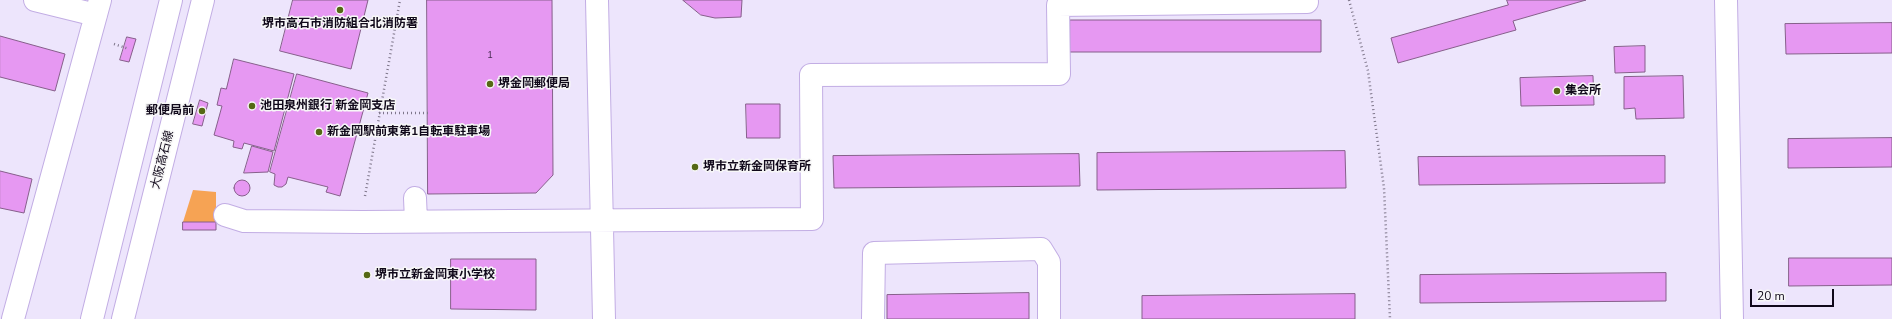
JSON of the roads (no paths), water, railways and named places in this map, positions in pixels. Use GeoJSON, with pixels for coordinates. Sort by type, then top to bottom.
{"type":"FeatureCollection","features":[{"type":"Feature","properties":{"kind":"main road"},"geometry":{"type":"LineString","coordinates":[[13,319],[98,8],[35,0]]}},
{"type":"Feature","properties":{"kind":"main road"},"geometry":{"type":"LineString","coordinates":[[92,319],[171,0]]}},
{"type":"Feature","properties":{"kind":"main road","name":"大阪高石線"},"geometry":{"type":"LineString","coordinates":[[122,319],[203,0]]}},
{"type":"Feature","properties":{"kind":"main road"},"geometry":{"type":"LineString","coordinates":[[597,0],[604,319]]}},
{"type":"Feature","properties":{"kind":"main road"},"geometry":{"type":"LineString","coordinates":[[1726,0],[1732,319]]}},
{"type":"Feature","properties":{"kind":"main road"},"geometry":{"type":"LineString","coordinates":[[225,215],[244,221],[812,219],[811,75],[1059,74],[1058,5],[1307,2]]}},
{"type":"Feature","properties":{"kind":"main road"},"geometry":{"type":"LineString","coordinates":[[415,198],[416,221]]}},
{"type":"Feature","properties":{"kind":"main road"},"geometry":{"type":"LineString","coordinates":[[873,319],[874,253],[1041,249],[1049,262],[1049,319]]}},
{"type":"Feature","properties":{"kind":"place","name":"堺市高石市消防組合北消防署"},"geometry":{"type":"Point","coordinates":[340,10]}},
{"type":"Feature","properties":{"kind":"place","name":"堺金岡郵便局"},"geometry":{"type":"Point","coordinates":[490,84]}},
{"type":"Feature","properties":{"kind":"place","name":"集会所"},"geometry":{"type":"Point","coordinates":[1557,91]}},
{"type":"Feature","properties":{"kind":"place","name":"池田泉州銀行 新金岡支店"},"geometry":{"type":"Point","coordinates":[252,106]}},
{"type":"Feature","properties":{"kind":"place","name":"郵便局前"},"geometry":{"type":"Point","coordinates":[202,111]}},
{"type":"Feature","properties":{"kind":"place","name":"新金岡駅前東第1自転車駐車場"},"geometry":{"type":"Point","coordinates":[319,132]}},
{"type":"Feature","properties":{"kind":"place","name":"堺市立新金岡保育所"},"geometry":{"type":"Point","coordinates":[695,167]}},
{"type":"Feature","properties":{"kind":"place","name":"堺市立新金岡東小学校"},"geometry":{"type":"Point","coordinates":[367,275]}}]}
